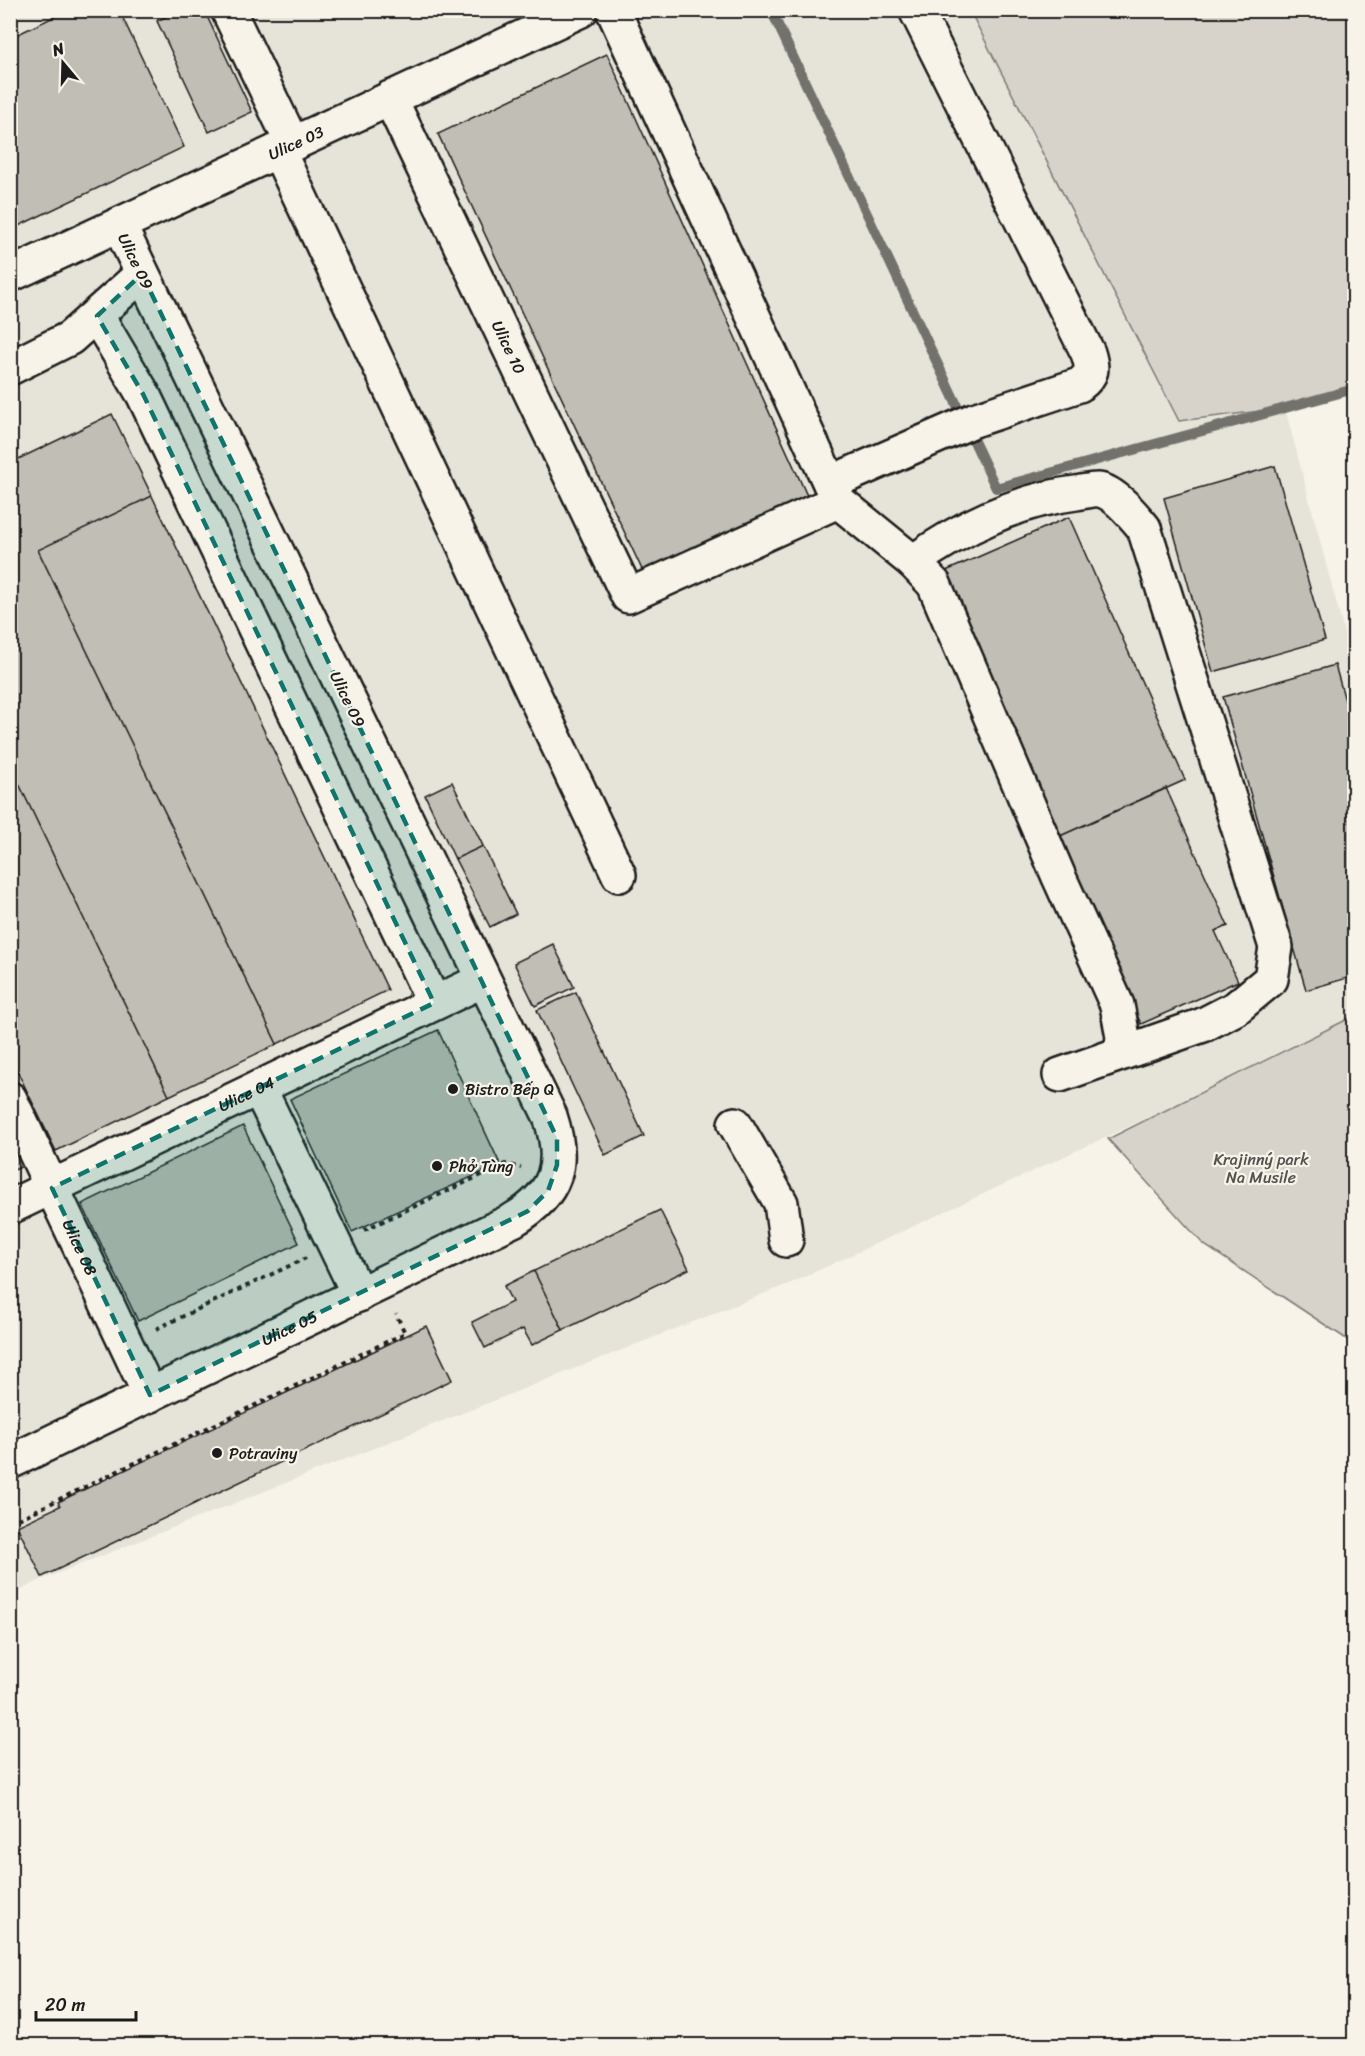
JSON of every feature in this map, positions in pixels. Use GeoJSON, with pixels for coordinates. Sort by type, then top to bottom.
{"type":"FeatureCollection","features":[{"type":"Feature","properties":{"kind":"street"},"geometry":{"type":"LineString","coordinates":[[228,10],[285,147],[619,875]]}},
{"type":"Feature","properties":{"kind":"street","name":"Ulice 03"},"geometry":{"type":"LineString","coordinates":[[10,275],[581,10]]}},
{"type":"Feature","properties":{"kind":"street"},"geometry":{"type":"LineString","coordinates":[[613,10],[834,492],[913,562],[934,584],[1059,877],[1117,1005],[1123,1037],[1121,1052]]}},
{"type":"Feature","properties":{"kind":"street"},"geometry":{"type":"LineString","coordinates":[[834,492],[966,423],[1079,385],[1089,377],[1092,368],[1088,353],[916,10]]}},
{"type":"Feature","properties":{"kind":"street","name":"Ulice 10"},"geometry":{"type":"LineString","coordinates":[[390,98],[628,596],[834,492]]}},
{"type":"Feature","properties":{"kind":"street","name":"Ulice 09"},"geometry":{"type":"LineString","coordinates":[[119,225],[550,1116],[559,1151],[554,1176]]}},
{"type":"Feature","properties":{"kind":"street"},"geometry":{"type":"LineString","coordinates":[[10,368],[70,338],[142,274]]}},
{"type":"Feature","properties":{"kind":"street"},"geometry":{"type":"LineString","coordinates":[[97,316],[143,394],[434,1003]]}},
{"type":"Feature","properties":{"kind":"street"},"geometry":{"type":"LineString","coordinates":[[913,562],[942,541],[999,514],[1054,495],[1100,490],[1124,506],[1144,528],[1276,948],[1270,980],[1236,1008],[1203,1025],[1060,1075]]}},
{"type":"Feature","properties":{"kind":"street","name":"Ulice 04"},"geometry":{"type":"LineString","coordinates":[[10,1208],[483,980]]}},
{"type":"Feature","properties":{"kind":"street"},"geometry":{"type":"LineString","coordinates":[[259,1088],[370,1289]]}},
{"type":"Feature","properties":{"kind":"street","name":"Ulice 08"},"geometry":{"type":"LineString","coordinates":[[10,1099],[150,1395]]}},
{"type":"Feature","properties":{"kind":"street"},"geometry":{"type":"LineString","coordinates":[[735,1124],[781,1203],[786,1240]]}},
{"type":"Feature","properties":{"kind":"street","name":"Ulice 05"},"geometry":{"type":"LineString","coordinates":[[10,1462],[528,1211],[548,1191],[554,1176]]}},
{"type":"Feature","properties":{"kind":"path"},"geometry":{"type":"LineString","coordinates":[[10,1523],[405,1333],[370,1289]]}},
{"type":"Feature","properties":{"kind":"highlighted area"},"geometry":{"type":"Polygon","coordinates":[[[142,274],[557,1138],[557,1165],[548,1191],[528,1211],[150,1395],[52,1188],[434,1003],[143,394],[97,316],[142,274]]]}},
{"type":"Feature","properties":{"kind":"shaded area"},"geometry":{"type":"Polygon","coordinates":[[[11,11],[970,11],[1179,421],[1285,408],[1354,670],[1354,1022],[791,1283],[43,1579],[11,1595],[11,11]]]}},
{"type":"Feature","properties":{"kind":"green space"},"geometry":{"type":"Polygon","coordinates":[[[970,11],[1354,11],[1354,387],[1285,408],[1179,421],[970,11]]]}},
{"type":"Feature","properties":{"kind":"green space","name":"Krajinný park Na Musile"},"geometry":{"type":"Polygon","coordinates":[[[1354,1016],[1354,1344],[1203,1244],[1108,1139],[1354,1016]]]}},
{"type":"Feature","properties":{"kind":"building"},"geometry":{"type":"Polygon","coordinates":[[[68,10],[119,10],[184,147],[10,230],[10,38],[68,10]]]}},
{"type":"Feature","properties":{"kind":"building"},"geometry":{"type":"Polygon","coordinates":[[[179,10],[204,10],[252,112],[209,132],[157,21],[179,10]]]}},
{"type":"Feature","properties":{"kind":"building"},"geometry":{"type":"Polygon","coordinates":[[[607,54],[808,498],[645,576],[438,134],[607,54]]]}},
{"type":"Feature","properties":{"kind":"building"},"geometry":{"type":"Polygon","coordinates":[[[112,414],[152,496],[38,550],[277,1044],[169,1096],[10,765],[10,463],[112,414]]]}},
{"type":"Feature","properties":{"kind":"building"},"geometry":{"type":"Polygon","coordinates":[[[1275,466],[1325,640],[1213,672],[1164,498],[1275,466]]]}},
{"type":"Feature","properties":{"kind":"building"},"geometry":{"type":"Polygon","coordinates":[[[152,496],[388,990],[277,1044],[38,550],[152,496]]]}},
{"type":"Feature","properties":{"kind":"building"},"geometry":{"type":"Polygon","coordinates":[[[1069,517],[1185,780],[1058,837],[946,571],[1069,517]]]}},
{"type":"Feature","properties":{"kind":"building"},"geometry":{"type":"Polygon","coordinates":[[[1335,665],[1354,732],[1354,976],[1306,990],[1223,697],[1335,665]]]}},
{"type":"Feature","properties":{"kind":"building"},"geometry":{"type":"Polygon","coordinates":[[[10,765],[169,1096],[56,1151],[10,1056],[10,765]]]}},
{"type":"Feature","properties":{"kind":"building"},"geometry":{"type":"Polygon","coordinates":[[[452,782],[483,846],[455,859],[425,795],[452,782]]]}},
{"type":"Feature","properties":{"kind":"building"},"geometry":{"type":"Polygon","coordinates":[[[1166,788],[1228,926],[1215,931],[1238,981],[1141,1024],[1058,837],[1166,788]]]}},
{"type":"Feature","properties":{"kind":"building"},"geometry":{"type":"Polygon","coordinates":[[[483,846],[516,914],[490,927],[455,859],[483,846]]]}},
{"type":"Feature","properties":{"kind":"building"},"geometry":{"type":"Polygon","coordinates":[[[553,944],[574,987],[535,1006],[514,963],[553,944]]]}},
{"type":"Feature","properties":{"kind":"building"},"geometry":{"type":"Polygon","coordinates":[[[576,992],[644,1136],[605,1155],[537,1010],[576,992]]]}},
{"type":"Feature","properties":{"kind":"building"},"geometry":{"type":"Polygon","coordinates":[[[438,1030],[500,1164],[352,1232],[290,1099],[438,1030]]]}},
{"type":"Feature","properties":{"kind":"building"},"geometry":{"type":"Polygon","coordinates":[[[243,1126],[299,1243],[138,1321],[82,1204],[243,1126]]]}},
{"type":"Feature","properties":{"kind":"building"},"geometry":{"type":"Polygon","coordinates":[[[10,1135],[25,1165],[10,1172],[10,1135]]]}},
{"type":"Feature","properties":{"kind":"building"},"geometry":{"type":"Polygon","coordinates":[[[660,1210],[689,1269],[563,1330],[534,1271],[660,1210]]]}},
{"type":"Feature","properties":{"kind":"building"},"geometry":{"type":"Polygon","coordinates":[[[534,1271],[563,1330],[532,1345],[523,1329],[485,1348],[472,1322],[512,1302],[504,1286],[534,1271]]]}},
{"type":"Feature","properties":{"kind":"building"},"geometry":{"type":"Polygon","coordinates":[[[426,1326],[452,1380],[42,1577],[17,1526],[60,1506],[58,1502],[426,1326]]]}},
{"type":"Feature","properties":{"kind":"waterway"},"geometry":{"type":"LineString","coordinates":[[771,10],[996,488],[1354,389]]}},
{"type":"Feature","properties":{"kind":"place","name":"Bistro Bếp Q"},"geometry":{"type":"Point","coordinates":[453,1089]}},
{"type":"Feature","properties":{"kind":"place","name":"Phở Tùng"},"geometry":{"type":"Point","coordinates":[437,1166]}},
{"type":"Feature","properties":{"kind":"place","name":"Potraviny"},"geometry":{"type":"Point","coordinates":[217,1453]}}]}
